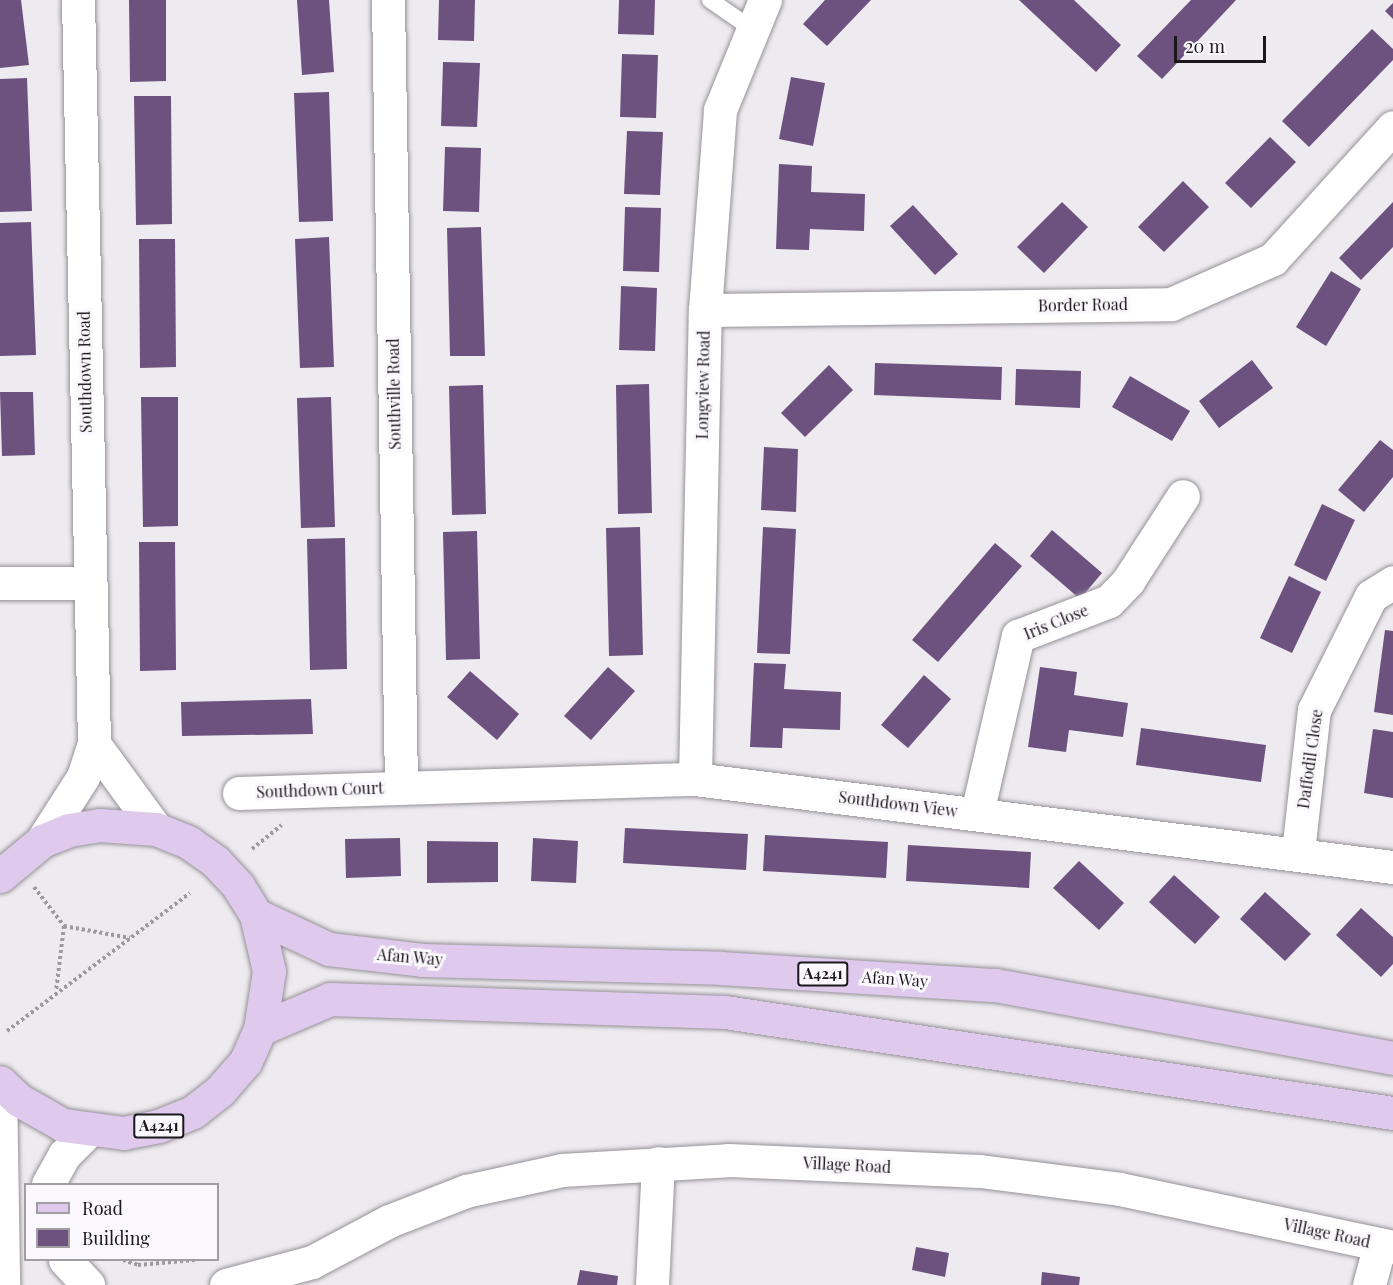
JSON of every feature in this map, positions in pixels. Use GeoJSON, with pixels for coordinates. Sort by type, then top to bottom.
{"type":"FeatureCollection","features":[{"type":"Feature","properties":{"kind":"main road","name":"A4241"},"geometry":{"type":"LineString","coordinates":[[0,876],[42,842],[99,825],[156,829],[188,842],[215,861],[238,886],[255,915],[269,972],[260,1029],[245,1062],[221,1090],[193,1112],[159,1126],[124,1133],[88,1131],[40,1114],[0,1083]]}},
{"type":"Feature","properties":{"kind":"main road","name":"Afan Way"},"geometry":{"type":"LineString","coordinates":[[255,915],[329,949],[422,960],[721,968],[995,985],[1393,1058]]}},
{"type":"Feature","properties":{"kind":"main road"},"geometry":{"type":"LineString","coordinates":[[260,1029],[330,999],[725,1012],[1393,1113]]}},
{"type":"Feature","properties":{"kind":"street","name":"Southdown Road"},"geometry":{"type":"LineString","coordinates":[[42,842],[83,777],[94,744],[78,0]]}},
{"type":"Feature","properties":{"kind":"street","name":"Southville Road"},"geometry":{"type":"LineString","coordinates":[[388,0],[401,788]]}},
{"type":"Feature","properties":{"kind":"street","name":"Longview Road"},"geometry":{"type":"LineString","coordinates":[[695,779],[705,310],[720,110],[758,14]]}},
{"type":"Feature","properties":{"kind":"street","name":"Border Road"},"geometry":{"type":"LineString","coordinates":[[705,310],[1171,304],[1274,259],[1393,127]]}},
{"type":"Feature","properties":{"kind":"street","name":"Iris Close"},"geometry":{"type":"LineString","coordinates":[[977,813],[1018,636],[1110,601],[1128,581],[1183,495]]}},
{"type":"Feature","properties":{"kind":"street","name":"Daffodil Close"},"geometry":{"type":"LineString","coordinates":[[1298,852],[1314,710],[1371,596],[1393,582]]}},
{"type":"Feature","properties":{"kind":"street"},"geometry":{"type":"LineString","coordinates":[[0,583],[89,583]]}},
{"type":"Feature","properties":{"kind":"street"},"geometry":{"type":"LineString","coordinates":[[94,744],[156,829]]}},
{"type":"Feature","properties":{"kind":"street","name":"Southdown View"},"geometry":{"type":"LineString","coordinates":[[401,788],[695,779],[1298,852],[1393,867]]}},
{"type":"Feature","properties":{"kind":"street","name":"Southdown Court"},"geometry":{"type":"LineString","coordinates":[[239,793],[401,788]]}},
{"type":"Feature","properties":{"kind":"street"},"geometry":{"type":"LineString","coordinates":[[0,1083],[3,1285]]}},
{"type":"Feature","properties":{"kind":"street"},"geometry":{"type":"LineString","coordinates":[[49,1183],[64,1155],[88,1131]]}},
{"type":"Feature","properties":{"kind":"street","name":"Village Road"},"geometry":{"type":"LineString","coordinates":[[226,1285],[304,1273],[389,1221],[466,1191],[562,1170],[728,1160],[980,1171],[1120,1189],[1387,1246]]}},
{"type":"Feature","properties":{"kind":"street"},"geometry":{"type":"LineString","coordinates":[[651,1285],[658,1163]]}},
{"type":"Feature","properties":{"kind":"street"},"geometry":{"type":"LineString","coordinates":[[1369,1285],[1387,1246]]}},
{"type":"Feature","properties":{"kind":"street"},"geometry":{"type":"LineString","coordinates":[[66,1261],[88,1285]]}},
{"type":"Feature","properties":{"kind":"lane"},"geometry":{"type":"LineString","coordinates":[[711,0],[758,14]]}},
{"type":"Feature","properties":{"kind":"path"},"geometry":{"type":"LineString","coordinates":[[33,885],[64,926],[130,938]]}},
{"type":"Feature","properties":{"kind":"path"},"geometry":{"type":"LineString","coordinates":[[7,1031],[190,893]]}},
{"type":"Feature","properties":{"kind":"path"},"geometry":{"type":"LineString","coordinates":[[56,992],[64,926]]}},
{"type":"Feature","properties":{"kind":"path"},"geometry":{"type":"LineString","coordinates":[[126,1261],[138,1265],[184,1261]]}},
{"type":"Feature","properties":{"kind":"building"},"geometry":{"type":"Polygon","coordinates":[[[0,0],[21,0],[29,65],[0,68],[0,0]]]}},
{"type":"Feature","properties":{"kind":"building"},"geometry":{"type":"Polygon","coordinates":[[[129,0],[166,0],[166,81],[130,82],[129,0]]]}},
{"type":"Feature","properties":{"kind":"building"},"geometry":{"type":"Polygon","coordinates":[[[297,0],[329,0],[334,72],[302,75],[297,0]]]}},
{"type":"Feature","properties":{"kind":"building"},"geometry":{"type":"Polygon","coordinates":[[[439,0],[475,0],[474,41],[438,40],[439,0]]]}},
{"type":"Feature","properties":{"kind":"building"},"geometry":{"type":"Polygon","coordinates":[[[619,0],[655,0],[654,35],[618,34],[619,0]]]}},
{"type":"Feature","properties":{"kind":"building"},"geometry":{"type":"Polygon","coordinates":[[[825,0],[871,0],[827,46],[803,24],[825,0]]]}},
{"type":"Feature","properties":{"kind":"building"},"geometry":{"type":"Polygon","coordinates":[[[1019,0],[1074,0],[1121,45],[1096,72],[1019,0]]]}},
{"type":"Feature","properties":{"kind":"building"},"geometry":{"type":"Polygon","coordinates":[[[1191,0],[1236,0],[1162,79],[1137,56],[1191,0]]]}},
{"type":"Feature","properties":{"kind":"building"},"geometry":{"type":"Polygon","coordinates":[[[1393,3],[1393,19],[1385,11],[1393,3]]]}},
{"type":"Feature","properties":{"kind":"building"},"geometry":{"type":"Polygon","coordinates":[[[1372,29],[1393,49],[1393,60],[1309,147],[1282,121],[1372,29]]]}},
{"type":"Feature","properties":{"kind":"building"},"geometry":{"type":"Polygon","coordinates":[[[622,54],[658,55],[656,118],[620,117],[622,54]]]}},
{"type":"Feature","properties":{"kind":"building"},"geometry":{"type":"Polygon","coordinates":[[[443,62],[480,63],[477,127],[441,126],[443,62]]]}},
{"type":"Feature","properties":{"kind":"building"},"geometry":{"type":"Polygon","coordinates":[[[791,77],[825,83],[813,146],[779,139],[791,77]]]}},
{"type":"Feature","properties":{"kind":"building"},"geometry":{"type":"Polygon","coordinates":[[[27,78],[32,211],[0,212],[0,79],[27,78]]]}},
{"type":"Feature","properties":{"kind":"building"},"geometry":{"type":"Polygon","coordinates":[[[329,92],[333,221],[299,222],[294,93],[329,92]]]}},
{"type":"Feature","properties":{"kind":"building"},"geometry":{"type":"Polygon","coordinates":[[[134,96],[171,96],[172,224],[136,225],[134,96]]]}},
{"type":"Feature","properties":{"kind":"building"},"geometry":{"type":"Polygon","coordinates":[[[627,131],[663,132],[660,195],[624,194],[627,131]]]}},
{"type":"Feature","properties":{"kind":"building"},"geometry":{"type":"Polygon","coordinates":[[[1270,137],[1296,162],[1251,208],[1225,183],[1270,137]]]}},
{"type":"Feature","properties":{"kind":"building"},"geometry":{"type":"Polygon","coordinates":[[[445,147],[481,148],[479,212],[443,211],[445,147]]]}},
{"type":"Feature","properties":{"kind":"building"},"geometry":{"type":"Polygon","coordinates":[[[779,164],[812,166],[811,192],[865,194],[864,231],[810,229],[809,250],[776,249],[779,164]]]}},
{"type":"Feature","properties":{"kind":"building"},"geometry":{"type":"Polygon","coordinates":[[[1183,181],[1209,207],[1164,252],[1138,227],[1183,181]]]}},
{"type":"Feature","properties":{"kind":"building"},"geometry":{"type":"Polygon","coordinates":[[[1062,202],[1088,227],[1044,273],[1017,247],[1062,202]]]}},
{"type":"Feature","properties":{"kind":"building"},"geometry":{"type":"Polygon","coordinates":[[[1393,202],[1393,247],[1361,280],[1339,258],[1393,202]]]}},
{"type":"Feature","properties":{"kind":"building"},"geometry":{"type":"Polygon","coordinates":[[[913,205],[958,254],[935,275],[890,226],[913,205]]]}},
{"type":"Feature","properties":{"kind":"building"},"geometry":{"type":"Polygon","coordinates":[[[625,207],[661,208],[659,272],[623,271],[625,207]]]}},
{"type":"Feature","properties":{"kind":"building"},"geometry":{"type":"Polygon","coordinates":[[[31,222],[36,355],[0,356],[0,223],[31,222]]]}},
{"type":"Feature","properties":{"kind":"building"},"geometry":{"type":"Polygon","coordinates":[[[481,227],[485,356],[450,356],[447,228],[481,227]]]}},
{"type":"Feature","properties":{"kind":"building"},"geometry":{"type":"Polygon","coordinates":[[[329,237],[334,367],[300,368],[295,239],[329,237]]]}},
{"type":"Feature","properties":{"kind":"building"},"geometry":{"type":"Polygon","coordinates":[[[139,239],[175,239],[176,367],[140,368],[139,239]]]}},
{"type":"Feature","properties":{"kind":"building"},"geometry":{"type":"Polygon","coordinates":[[[1331,271],[1361,289],[1326,346],[1296,327],[1331,271]]]}},
{"type":"Feature","properties":{"kind":"building"},"geometry":{"type":"Polygon","coordinates":[[[621,286],[657,288],[655,351],[619,350],[621,286]]]}},
{"type":"Feature","properties":{"kind":"building"},"geometry":{"type":"Polygon","coordinates":[[[1252,360],[1273,388],[1219,428],[1199,401],[1252,360]]]}},
{"type":"Feature","properties":{"kind":"building"},"geometry":{"type":"Polygon","coordinates":[[[875,363],[1002,367],[1001,400],[874,395],[875,363]]]}},
{"type":"Feature","properties":{"kind":"building"},"geometry":{"type":"Polygon","coordinates":[[[829,365],[853,390],[805,437],[781,413],[829,365]]]}},
{"type":"Feature","properties":{"kind":"building"},"geometry":{"type":"Polygon","coordinates":[[[1016,369],[1081,371],[1080,408],[1015,405],[1016,369]]]}},
{"type":"Feature","properties":{"kind":"building"},"geometry":{"type":"Polygon","coordinates":[[[1130,376],[1190,411],[1172,441],[1112,407],[1130,376]]]}},
{"type":"Feature","properties":{"kind":"building"},"geometry":{"type":"Polygon","coordinates":[[[649,384],[652,513],[618,514],[616,385],[649,384]]]}},
{"type":"Feature","properties":{"kind":"building"},"geometry":{"type":"Polygon","coordinates":[[[483,385],[486,514],[452,515],[449,386],[483,385]]]}},
{"type":"Feature","properties":{"kind":"building"},"geometry":{"type":"Polygon","coordinates":[[[0,392],[33,392],[35,455],[2,456],[0,392]]]}},
{"type":"Feature","properties":{"kind":"building"},"geometry":{"type":"Polygon","coordinates":[[[141,397],[178,397],[178,526],[143,527],[141,397]]]}},
{"type":"Feature","properties":{"kind":"building"},"geometry":{"type":"Polygon","coordinates":[[[331,397],[335,527],[301,528],[297,398],[331,397]]]}},
{"type":"Feature","properties":{"kind":"building"},"geometry":{"type":"Polygon","coordinates":[[[1380,440],[1393,450],[1393,477],[1364,512],[1338,490],[1380,440]]]}},
{"type":"Feature","properties":{"kind":"building"},"geometry":{"type":"Polygon","coordinates":[[[764,447],[798,449],[796,512],[761,510],[764,447]]]}},
{"type":"Feature","properties":{"kind":"building"},"geometry":{"type":"Polygon","coordinates":[[[1322,504],[1355,520],[1326,581],[1294,565],[1322,504]]]}},
{"type":"Feature","properties":{"kind":"building"},"geometry":{"type":"Polygon","coordinates":[[[640,527],[643,655],[609,656],[606,528],[640,527]]]}},
{"type":"Feature","properties":{"kind":"building"},"geometry":{"type":"Polygon","coordinates":[[[763,527],[796,529],[790,654],[757,653],[763,527]]]}},
{"type":"Feature","properties":{"kind":"building"},"geometry":{"type":"Polygon","coordinates":[[[1052,530],[1102,573],[1080,599],[1030,556],[1052,530]]]}},
{"type":"Feature","properties":{"kind":"building"},"geometry":{"type":"Polygon","coordinates":[[[477,531],[480,659],[446,660],[443,532],[477,531]]]}},
{"type":"Feature","properties":{"kind":"building"},"geometry":{"type":"Polygon","coordinates":[[[345,538],[347,669],[310,670],[307,539],[345,538]]]}},
{"type":"Feature","properties":{"kind":"building"},"geometry":{"type":"Polygon","coordinates":[[[139,542],[175,542],[176,670],[140,671],[139,542]]]}},
{"type":"Feature","properties":{"kind":"building"},"geometry":{"type":"Polygon","coordinates":[[[995,543],[1022,566],[938,662],[912,640],[995,543]]]}},
{"type":"Feature","properties":{"kind":"building"},"geometry":{"type":"Polygon","coordinates":[[[1289,576],[1321,592],[1292,653],[1260,638],[1289,576]]]}},
{"type":"Feature","properties":{"kind":"building"},"geometry":{"type":"Polygon","coordinates":[[[1385,630],[1393,631],[1393,715],[1374,712],[1385,630]]]}},
{"type":"Feature","properties":{"kind":"building"},"geometry":{"type":"Polygon","coordinates":[[[754,663],[786,664],[784,689],[841,692],[840,730],[783,728],[782,748],[750,747],[754,663]]]}},
{"type":"Feature","properties":{"kind":"building"},"geometry":{"type":"Polygon","coordinates":[[[608,667],[635,691],[591,740],[564,716],[608,667]]]}},
{"type":"Feature","properties":{"kind":"building"},"geometry":{"type":"Polygon","coordinates":[[[1040,667],[1077,672],[1074,695],[1128,703],[1123,737],[1069,730],[1066,752],[1028,747],[1040,667]]]}},
{"type":"Feature","properties":{"kind":"building"},"geometry":{"type":"Polygon","coordinates":[[[470,671],[519,714],[497,740],[447,697],[470,671]]]}},
{"type":"Feature","properties":{"kind":"building"},"geometry":{"type":"Polygon","coordinates":[[[924,675],[951,699],[908,748],[881,725],[924,675]]]}},
{"type":"Feature","properties":{"kind":"building"},"geometry":{"type":"Polygon","coordinates":[[[311,699],[313,734],[182,736],[181,702],[311,699]]]}},
{"type":"Feature","properties":{"kind":"building"},"geometry":{"type":"Polygon","coordinates":[[[1141,728],[1266,745],[1261,782],[1136,765],[1141,728]]]}},
{"type":"Feature","properties":{"kind":"building"},"geometry":{"type":"Polygon","coordinates":[[[1373,729],[1393,732],[1393,798],[1364,793],[1373,729]]]}},
{"type":"Feature","properties":{"kind":"building"},"geometry":{"type":"Polygon","coordinates":[[[625,828],[748,834],[746,870],[623,863],[625,828]]]}},
{"type":"Feature","properties":{"kind":"building"},"geometry":{"type":"Polygon","coordinates":[[[765,835],[888,842],[886,878],[763,871],[765,835]]]}},
{"type":"Feature","properties":{"kind":"building"},"geometry":{"type":"Polygon","coordinates":[[[400,838],[401,876],[346,878],[345,839],[400,838]]]}},
{"type":"Feature","properties":{"kind":"building"},"geometry":{"type":"Polygon","coordinates":[[[533,838],[578,841],[576,883],[531,881],[533,838]]]}},
{"type":"Feature","properties":{"kind":"building"},"geometry":{"type":"Polygon","coordinates":[[[427,841],[498,842],[498,882],[427,883],[427,841]]]}},
{"type":"Feature","properties":{"kind":"building"},"geometry":{"type":"Polygon","coordinates":[[[908,845],[1031,852],[1029,888],[906,881],[908,845]]]}},
{"type":"Feature","properties":{"kind":"building"},"geometry":{"type":"Polygon","coordinates":[[[1079,861],[1124,903],[1099,930],[1053,888],[1079,861]]]}},
{"type":"Feature","properties":{"kind":"building"},"geometry":{"type":"Polygon","coordinates":[[[1174,875],[1220,917],[1195,944],[1149,902],[1174,875]]]}},
{"type":"Feature","properties":{"kind":"building"},"geometry":{"type":"Polygon","coordinates":[[[1265,892],[1311,934],[1285,961],[1240,919],[1265,892]]]}},
{"type":"Feature","properties":{"kind":"building"},"geometry":{"type":"Polygon","coordinates":[[[1361,908],[1393,937],[1393,964],[1381,977],[1336,935],[1361,908]]]}},
{"type":"Feature","properties":{"kind":"building"},"geometry":{"type":"Polygon","coordinates":[[[916,1247],[949,1253],[945,1277],[912,1270],[916,1247]]]}},
{"type":"Feature","properties":{"kind":"building"},"geometry":{"type":"Polygon","coordinates":[[[580,1270],[618,1276],[617,1285],[577,1285],[580,1270]]]}},
{"type":"Feature","properties":{"kind":"building"},"geometry":{"type":"Polygon","coordinates":[[[1042,1272],[1080,1277],[1079,1285],[1041,1285],[1042,1272]]]}}]}
